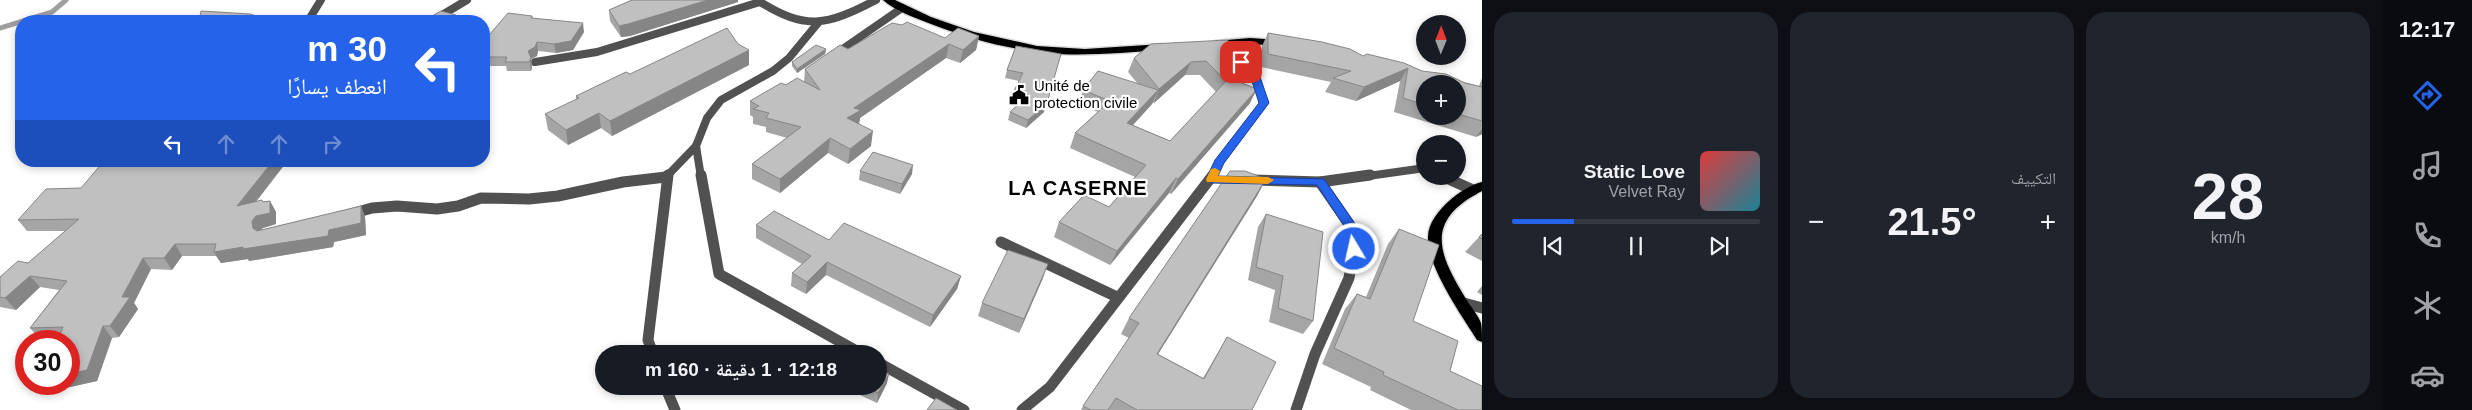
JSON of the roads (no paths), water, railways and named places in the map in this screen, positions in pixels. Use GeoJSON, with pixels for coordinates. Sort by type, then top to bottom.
{"type":"FeatureCollection","features":[{"type":"Feature","properties":{"kind":"main road"},"geometry":{"type":"LineString","coordinates":[[888,0],[902,8],[979,37],[1018,45],[1058,51],[1172,46]]}},
{"type":"Feature","properties":{"kind":"main road"},"geometry":{"type":"LineString","coordinates":[[1200,45],[1250,41],[1286,44]]}},
{"type":"Feature","properties":{"kind":"main road"},"geometry":{"type":"LineString","coordinates":[[1477,188],[1446,212],[1434,236],[1436,250],[1460,302],[1482,336]]}},
{"type":"Feature","properties":{"kind":"street"},"geometry":{"type":"LineString","coordinates":[[312,15],[321,0]]}},
{"type":"Feature","properties":{"kind":"street"},"geometry":{"type":"LineString","coordinates":[[442,15],[467,0]]}},
{"type":"Feature","properties":{"kind":"street"},"geometry":{"type":"LineString","coordinates":[[535,62],[596,52],[758,1],[788,19],[810,23],[831,21],[876,0]]}},
{"type":"Feature","properties":{"kind":"street"},"geometry":{"type":"LineString","coordinates":[[830,58],[902,8]]}},
{"type":"Feature","properties":{"kind":"street"},"geometry":{"type":"LineString","coordinates":[[338,218],[372,208],[397,206],[437,209],[458,206],[481,198],[529,200],[558,196],[623,182],[666,176],[696,146],[707,118],[721,100],[773,71],[788,58],[818,22]]}},
{"type":"Feature","properties":{"kind":"street"},"geometry":{"type":"LineString","coordinates":[[1022,410],[1050,387],[1118,297],[1216,179],[1219,162],[1264,103],[1253,71],[1218,44]]}},
{"type":"Feature","properties":{"kind":"street"},"geometry":{"type":"LineString","coordinates":[[696,146],[719,274],[846,345]]}},
{"type":"Feature","properties":{"kind":"street"},"geometry":{"type":"LineString","coordinates":[[1240,180],[1320,182],[1416,169]]}},
{"type":"Feature","properties":{"kind":"street"},"geometry":{"type":"LineString","coordinates":[[650,345],[648,340],[666,176]]}},
{"type":"Feature","properties":{"kind":"street"},"geometry":{"type":"LineString","coordinates":[[1296,410],[1315,354],[1349,278],[1356,234],[1320,182]]}},
{"type":"Feature","properties":{"kind":"street"},"geometry":{"type":"LineString","coordinates":[[1001,242],[1118,297]]}},
{"type":"Feature","properties":{"kind":"street"},"geometry":{"type":"LineString","coordinates":[[1460,302],[1482,308]]}},
{"type":"Feature","properties":{"kind":"street"},"geometry":{"type":"LineString","coordinates":[[887,367],[964,410]]}},
{"type":"Feature","properties":{"kind":"street"},"geometry":{"type":"LineString","coordinates":[[669,395],[674,410]]}},
{"type":"Feature","properties":{"kind":"waterway"},"geometry":{"type":"LineString","coordinates":[[42,15],[52,12],[66,0]]}},
{"type":"Feature","properties":{"kind":"waterway"},"geometry":{"type":"LineString","coordinates":[[0,28],[15,23]]}},
{"type":"Feature","properties":{"kind":"place","name":"Unité de protection civile"},"geometry":{"type":"Point","coordinates":[1019,95]}},
{"type":"Feature","properties":{"kind":"district","name":"LA CASERNE"},"geometry":{"type":"Point","coordinates":[1078,188]}}]}
